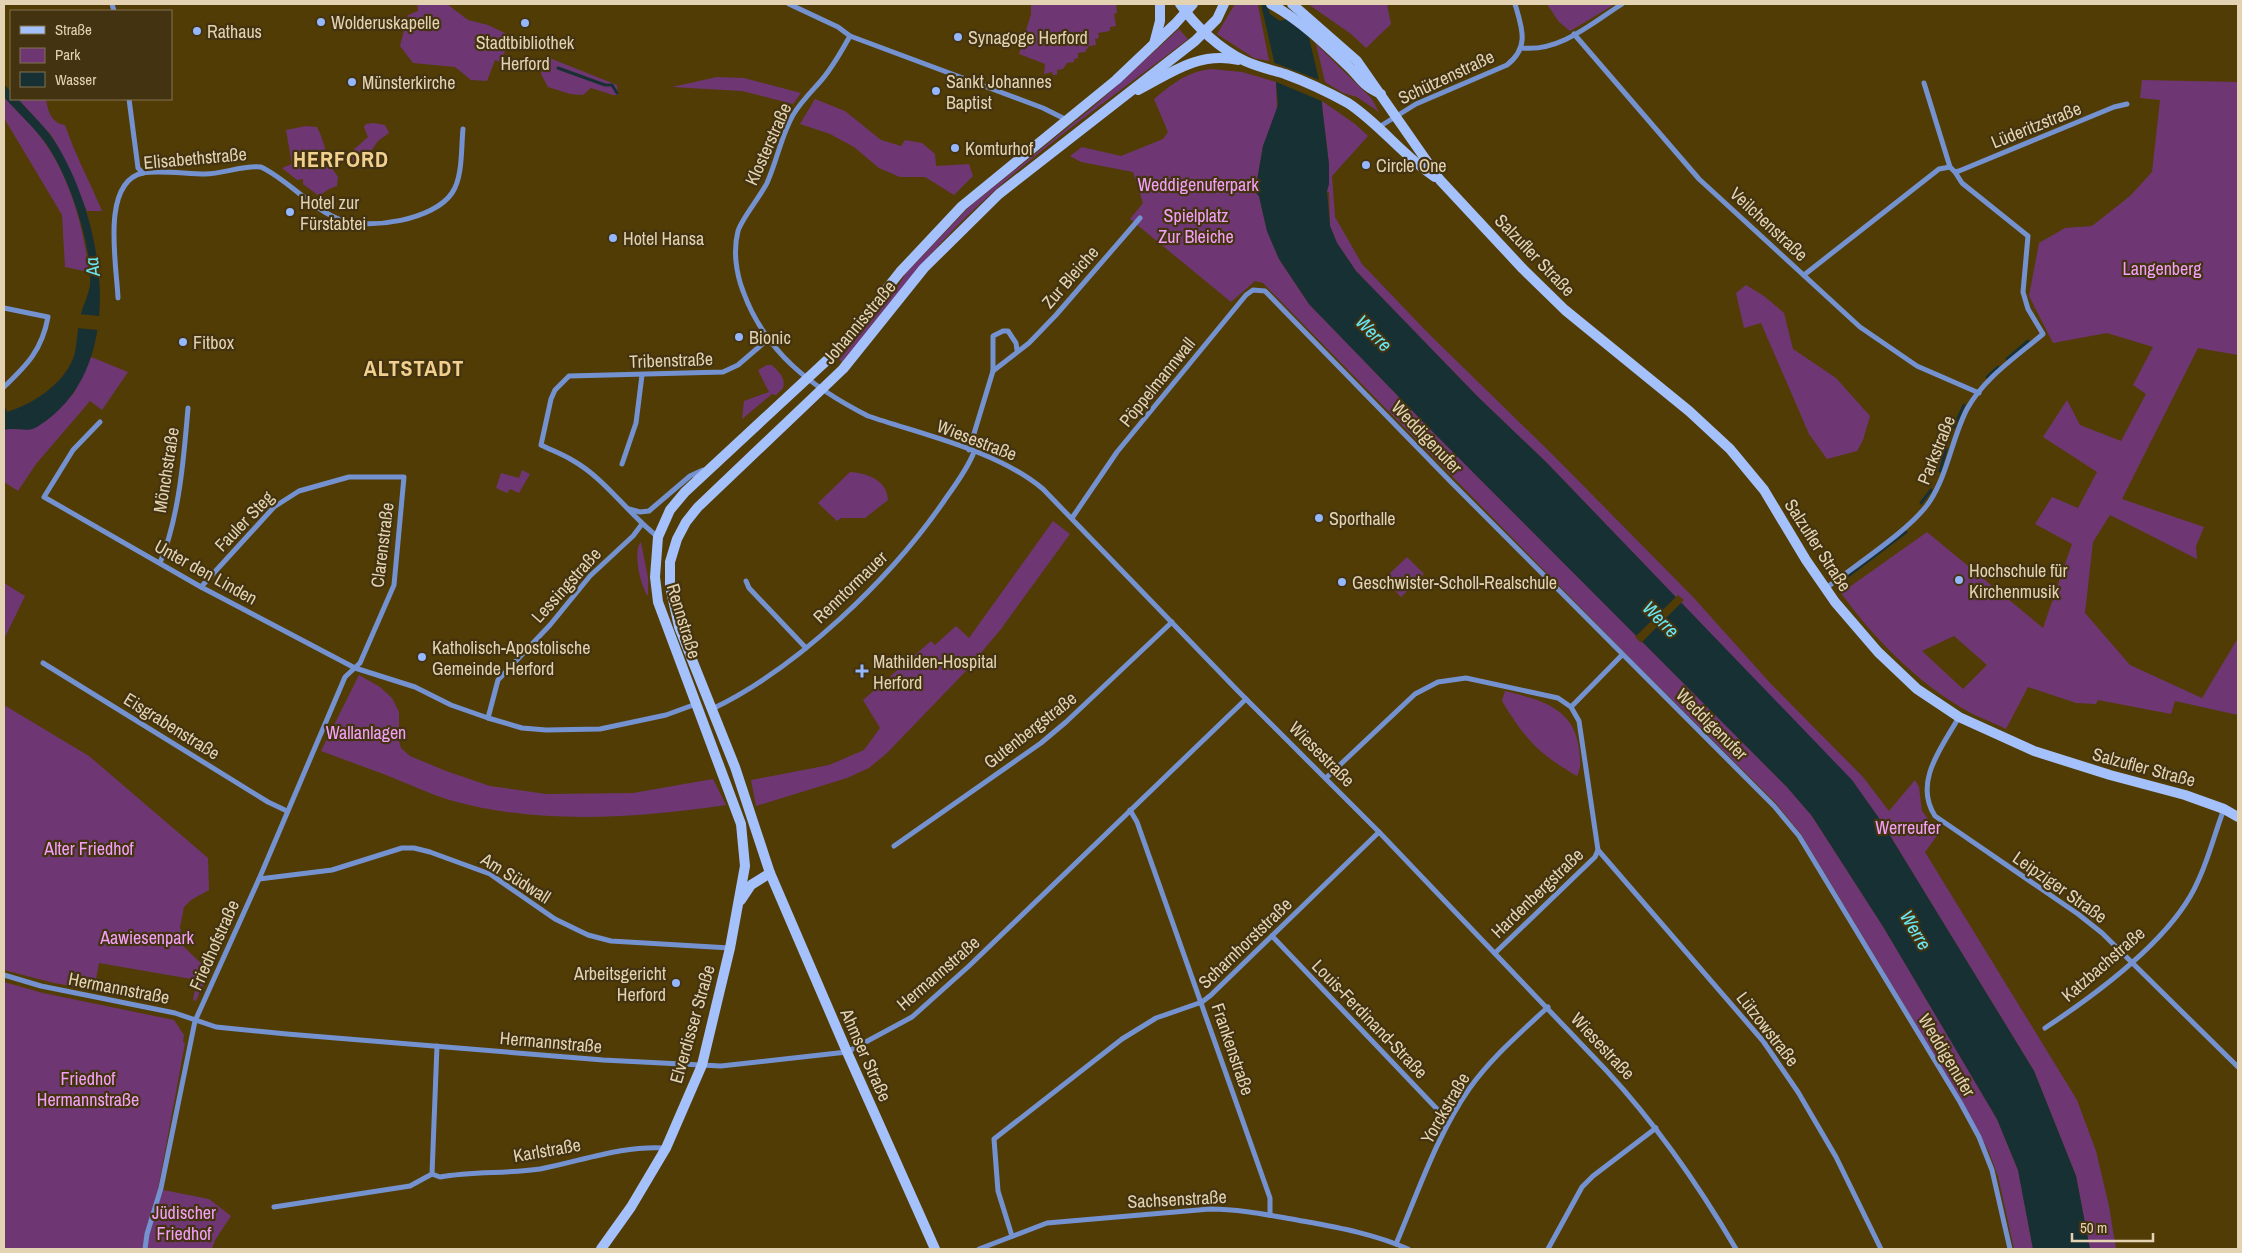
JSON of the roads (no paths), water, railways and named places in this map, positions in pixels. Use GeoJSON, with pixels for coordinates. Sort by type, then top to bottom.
{"type":"FeatureCollection","features":[{"type":"Feature","properties":{"kind":"main road"},"geometry":{"type":"LineString","coordinates":[[1154,45],[1160,21],[1160,4]]}},
{"type":"Feature","properties":{"kind":"main road","name":"Johannisstraße"},"geometry":{"type":"LineString","coordinates":[[673,548],[686,522],[698,507],[843,369],[924,268],[960,231],[999,194],[1204,32],[1217,19],[1224,4]]}},
{"type":"Feature","properties":{"kind":"main road","name":"Salzufler Straße"},"geometry":{"type":"LineString","coordinates":[[1271,4],[1325,45],[1350,69],[1365,87],[1382,94]]}},
{"type":"Feature","properties":{"kind":"main road","name":"Salzufler Straße"},"geometry":{"type":"LineString","coordinates":[[1292,4],[1320,26],[1357,61],[1382,94],[1440,180],[1565,310],[1689,412],[1730,449],[1764,490],[1825,589],[1896,670],[1938,705],[2001,738],[2057,760],[2185,795],[2224,808],[2238,817]]}},
{"type":"Feature","properties":{"kind":"main road","name":"Salzufler Straße"},"geometry":{"type":"LineString","coordinates":[[1154,45],[1186,6],[1204,32],[1219,45],[1244,61],[1326,92],[1368,117],[1421,168],[1440,180]]}},
{"type":"Feature","properties":{"kind":"main road","name":"Johannisstraße"},"geometry":{"type":"LineString","coordinates":[[658,537],[670,510],[685,492],[838,350],[900,272],[962,206],[1067,120],[1154,45]]}},
{"type":"Feature","properties":{"kind":"main road"},"geometry":{"type":"LineString","coordinates":[[1125,94],[1134,93],[1185,64],[1200,60],[1230,58],[1244,61]]}},
{"type":"Feature","properties":{"kind":"main road"},"geometry":{"type":"LineString","coordinates":[[658,537],[673,548]]}},
{"type":"Feature","properties":{"kind":"main road","name":"Rennstraße"},"geometry":{"type":"LineString","coordinates":[[658,537],[655,577],[658,602],[740,824]]}},
{"type":"Feature","properties":{"kind":"main road","name":"Rennstraße"},"geometry":{"type":"LineString","coordinates":[[673,548],[669,568],[673,602],[679,627],[744,794],[770,873]]}},
{"type":"Feature","properties":{"kind":"main road"},"geometry":{"type":"LineString","coordinates":[[740,824],[770,873]]}},
{"type":"Feature","properties":{"kind":"main road","name":"Elverdisser Straße"},"geometry":{"type":"LineString","coordinates":[[601,1249],[631,1207],[666,1148],[702,1065],[739,905],[746,860],[740,824]]}},
{"type":"Feature","properties":{"kind":"main road","name":"Elverdisser Straße"},"geometry":{"type":"LineString","coordinates":[[739,905],[751,885],[770,873]]}},
{"type":"Feature","properties":{"kind":"main road","name":"Ahmser Straße"},"geometry":{"type":"LineString","coordinates":[[770,873],[935,1249]]}},
{"type":"Feature","properties":{"kind":"street"},"geometry":{"type":"LineString","coordinates":[[789,4],[838,27],[850,36],[1043,108],[1067,120]]}},
{"type":"Feature","properties":{"kind":"street"},"geometry":{"type":"LineString","coordinates":[[1515,4],[1521,27],[1522,48],[1546,47],[1574,34],[1622,4]]}},
{"type":"Feature","properties":{"kind":"street","name":"Veilchenstraße"},"geometry":{"type":"LineString","coordinates":[[1574,34],[1700,179],[1860,327],[1886,347],[1917,366],[1979,393]]}},
{"type":"Feature","properties":{"kind":"street","name":"Klosterstraße"},"geometry":{"type":"LineString","coordinates":[[767,340],[739,281],[736,260],[738,230],[767,183],[791,118],[804,98],[829,70],[850,36]]}},
{"type":"Feature","properties":{"kind":"street","name":"Schützenstraße"},"geometry":{"type":"LineString","coordinates":[[1379,127],[1416,104],[1507,65],[1518,55],[1522,48]]}},
{"type":"Feature","properties":{"kind":"street"},"geometry":{"type":"LineString","coordinates":[[1924,83],[1950,167],[1955,172]]}},
{"type":"Feature","properties":{"kind":"street"},"geometry":{"type":"LineString","coordinates":[[129,100],[138,168],[143,173]]}},
{"type":"Feature","properties":{"kind":"street","name":"Lüderitzstraße"},"geometry":{"type":"LineString","coordinates":[[1955,172],[2114,107],[2127,104]]}},
{"type":"Feature","properties":{"kind":"street","name":"Elisabethstraße"},"geometry":{"type":"LineString","coordinates":[[118,298],[113,239],[116,210],[123,188],[143,173],[206,174],[261,167],[340,220],[352,223],[374,223],[413,218],[437,205],[452,193],[458,178],[464,129]]}},
{"type":"Feature","properties":{"kind":"street"},"geometry":{"type":"LineString","coordinates":[[1804,275],[1939,169],[1950,167]]}},
{"type":"Feature","properties":{"kind":"street","name":"Parkstraße"},"geometry":{"type":"LineString","coordinates":[[1825,589],[1905,526],[1929,502],[1939,485],[1959,427],[1968,408],[1990,380],[2043,334],[2028,309],[2023,292],[2028,236],[1962,183],[1955,172]]}},
{"type":"Feature","properties":{"kind":"street","name":"Zur Bleiche"},"geometry":{"type":"LineString","coordinates":[[992,371],[1017,350],[1029,343],[1056,315],[1140,218]]}},
{"type":"Feature","properties":{"kind":"street","name":"Pöppelmannwall"},"geometry":{"type":"LineString","coordinates":[[1072,518],[1117,452],[1246,295],[1259,288],[1275,301]]}},
{"type":"Feature","properties":{"kind":"street","name":"Weddigenufer"},"geometry":{"type":"LineString","coordinates":[[1275,301],[1622,655],[1774,806],[1799,836],[1960,1102],[1979,1137],[1992,1170],[2010,1249]]}},
{"type":"Feature","properties":{"kind":"street"},"geometry":{"type":"LineString","coordinates":[[4,308],[48,317],[45,333],[35,355],[28,365],[4,387]]}},
{"type":"Feature","properties":{"kind":"street"},"geometry":{"type":"LineString","coordinates":[[972,451],[992,371],[992,340],[996,333],[1008,331],[1016,343],[1017,350]]}},
{"type":"Feature","properties":{"kind":"street"},"geometry":{"type":"LineString","coordinates":[[767,340],[808,379]]}},
{"type":"Feature","properties":{"kind":"street","name":"Tribenstraße"},"geometry":{"type":"LineString","coordinates":[[628,509],[594,476],[573,460],[541,446],[551,399],[555,390],[569,376],[723,372],[738,366],[767,340]]}},
{"type":"Feature","properties":{"kind":"street"},"geometry":{"type":"LineString","coordinates":[[622,464],[636,423],[642,375]]}},
{"type":"Feature","properties":{"kind":"street","name":"Wiesestraße"},"geometry":{"type":"LineString","coordinates":[[808,379],[822,390],[868,416],[996,460],[1030,478],[1072,518],[1246,699],[1379,832],[1548,1007],[1630,1096],[1656,1128],[1709,1202],[1736,1249]]}},
{"type":"Feature","properties":{"kind":"street","name":"Mönchstraße"},"geometry":{"type":"LineString","coordinates":[[160,563],[167,546],[175,508],[188,408]]}},
{"type":"Feature","properties":{"kind":"street","name":"Unter den Linden"},"geometry":{"type":"LineString","coordinates":[[100,422],[73,450],[44,497],[201,587],[355,668],[415,687],[451,705],[522,728],[546,730],[600,729],[640,721],[696,704]]}},
{"type":"Feature","properties":{"kind":"street","name":"Renntormauer"},"geometry":{"type":"LineString","coordinates":[[712,709],[756,685],[806,648],[888,572],[929,523],[963,474],[972,451]]}},
{"type":"Feature","properties":{"kind":"street","name":"Johannisstraße"},"geometry":{"type":"LineString","coordinates":[[628,509],[640,512],[649,511],[690,476],[711,468]]}},
{"type":"Feature","properties":{"kind":"street","name":"Fauler Steg"},"geometry":{"type":"LineString","coordinates":[[201,587],[274,507],[299,490],[349,477],[404,477]]}},
{"type":"Feature","properties":{"kind":"street","name":"Clarenstraße"},"geometry":{"type":"LineString","coordinates":[[355,668],[394,585],[404,477]]}},
{"type":"Feature","properties":{"kind":"street"},"geometry":{"type":"LineString","coordinates":[[628,509],[658,537]]}},
{"type":"Feature","properties":{"kind":"street","name":"Lessingstraße"},"geometry":{"type":"LineString","coordinates":[[488,718],[498,680],[550,625],[590,576],[633,536],[642,524]]}},
{"type":"Feature","properties":{"kind":"street"},"geometry":{"type":"LineString","coordinates":[[746,582],[749,588],[806,648]]}},
{"type":"Feature","properties":{"kind":"street","name":"Gutenbergstraße"},"geometry":{"type":"LineString","coordinates":[[894,846],[1040,743],[1066,722],[1172,622]]}},
{"type":"Feature","properties":{"kind":"street"},"geometry":{"type":"LineString","coordinates":[[1326,778],[1415,694],[1438,682],[1466,678],[1485,681],[1558,698],[1571,707],[1622,655]]}},
{"type":"Feature","properties":{"kind":"street","name":"Eisgrabenstraße"},"geometry":{"type":"LineString","coordinates":[[43,663],[268,802],[288,811]]}},
{"type":"Feature","properties":{"kind":"street","name":"Friedhofstraße"},"geometry":{"type":"LineString","coordinates":[[146,1249],[146,1234],[161,1188],[195,1021],[259,879],[345,677],[355,668]]}},
{"type":"Feature","properties":{"kind":"street","name":"Hermannstraße"},"geometry":{"type":"LineString","coordinates":[[4,975],[41,986],[175,1013],[195,1021],[223,1028],[603,1060],[721,1066],[847,1052],[912,1017],[969,966],[1246,699]]}},
{"type":"Feature","properties":{"kind":"street","name":"Hardenbergstraße"},"geometry":{"type":"LineString","coordinates":[[1495,953],[1595,857],[1598,850],[1584,740],[1580,721],[1571,707]]}},
{"type":"Feature","properties":{"kind":"street","name":"Leipziger Straße"},"geometry":{"type":"LineString","coordinates":[[1959,717],[1928,774],[1926,799],[1935,816],[2078,914],[2133,962],[2238,1067]]}},
{"type":"Feature","properties":{"kind":"street","name":"Katzbachstraße"},"geometry":{"type":"LineString","coordinates":[[2045,1028],[2076,1008],[2133,962],[2176,916],[2198,882],[2224,808]]}},
{"type":"Feature","properties":{"kind":"street","name":"Frankenstraße"},"geometry":{"type":"LineString","coordinates":[[1130,810],[1137,822],[1202,1002],[1270,1198],[1270,1215]]}},
{"type":"Feature","properties":{"kind":"street","name":"Scharnhorststraße"},"geometry":{"type":"LineString","coordinates":[[1012,1236],[998,1191],[994,1139],[1122,1038],[1156,1018],[1202,1002],[1379,832]]}},
{"type":"Feature","properties":{"kind":"street","name":"Am Südwall"},"geometry":{"type":"LineString","coordinates":[[259,879],[319,873],[402,848],[414,848],[449,858],[490,874],[555,919],[588,935],[612,941],[730,948]]}},
{"type":"Feature","properties":{"kind":"street","name":"Lützowstraße"},"geometry":{"type":"LineString","coordinates":[[1598,850],[1764,1041],[1798,1092],[1836,1157],[1881,1249]]}},
{"type":"Feature","properties":{"kind":"street","name":"Louis-Ferdinand-Straße"},"geometry":{"type":"LineString","coordinates":[[1272,936],[1436,1108],[1451,1118]]}},
{"type":"Feature","properties":{"kind":"street","name":"Yorckstraße"},"geometry":{"type":"LineString","coordinates":[[1396,1244],[1451,1118],[1485,1068],[1548,1007]]}},
{"type":"Feature","properties":{"kind":"street"},"geometry":{"type":"LineString","coordinates":[[274,1206],[410,1186],[432,1174],[437,1046]]}},
{"type":"Feature","properties":{"kind":"street"},"geometry":{"type":"LineString","coordinates":[[1548,1249],[1582,1187],[1593,1176],[1656,1128]]}},
{"type":"Feature","properties":{"kind":"street","name":"Karlstraße"},"geometry":{"type":"LineString","coordinates":[[432,1174],[440,1177],[540,1168],[589,1156],[646,1146],[666,1148]]}},
{"type":"Feature","properties":{"kind":"street","name":"Sachsenstraße"},"geometry":{"type":"LineString","coordinates":[[979,1249],[1047,1223],[1210,1209],[1232,1209],[1345,1229],[1408,1249]]}},
{"type":"Feature","properties":{"kind":"water","name":"Werre"},"geometry":{"type":"Polygon","coordinates":[[[1261,4],[1267,4],[1270,14],[1280,21],[1287,19],[1301,4],[1319,80],[1329,165],[1327,191],[1330,226],[1337,243],[1356,271],[1478,397],[1546,462],[1852,780],[1881,821],[2034,1071],[2076,1176],[2090,1249],[2033,1249],[2018,1170],[1997,1119],[1884,928],[1812,816],[1787,787],[1431,430],[1309,304],[1279,259],[1267,231],[1259,196],[1255,192],[1263,146],[1278,105],[1274,61],[1261,4]]]}},
{"type":"Feature","properties":{"kind":"water","name":"Aa"},"geometry":{"type":"Polygon","coordinates":[[[4,84],[10,91],[10,100],[19,100],[49,133],[74,177],[87,214],[96,254],[100,294],[97,334],[86,370],[67,402],[37,427],[29,430],[4,430],[4,404],[7,412],[36,399],[54,385],[68,368],[73,359],[80,317],[89,290],[90,269],[84,232],[78,213],[55,159],[47,145],[4,97],[4,84]]]}},
{"type":"Feature","properties":{"kind":"waterway"},"geometry":{"type":"LineString","coordinates":[[558,68],[605,85],[612,85],[617,93]]}},
{"type":"Feature","properties":{"kind":"waterway"},"geometry":{"type":"LineString","coordinates":[[2007,359],[2028,341]]}},
{"type":"Feature","properties":{"kind":"waterway"},"geometry":{"type":"LineString","coordinates":[[1987,377],[1998,367]]}},
{"type":"Feature","properties":{"kind":"waterway"},"geometry":{"type":"LineString","coordinates":[[1954,427],[1964,405]]}},
{"type":"Feature","properties":{"kind":"waterway"},"geometry":{"type":"LineString","coordinates":[[1940,471],[1946,449]]}},
{"type":"Feature","properties":{"kind":"waterway"},"geometry":{"type":"LineString","coordinates":[[1921,503],[1931,490]]}},
{"type":"Feature","properties":{"kind":"waterway"},"geometry":{"type":"LineString","coordinates":[[1844,579],[1906,532]]}},
{"type":"Feature","properties":{"kind":"place","name":"Wolderuskapelle"},"geometry":{"type":"Point","coordinates":[321,22]}},
{"type":"Feature","properties":{"kind":"place","name":"Stadtbibliothek Herford"},"geometry":{"type":"Point","coordinates":[525,23]}},
{"type":"Feature","properties":{"kind":"place","name":"Rathaus"},"geometry":{"type":"Point","coordinates":[197,31]}},
{"type":"Feature","properties":{"kind":"place","name":"Synagoge Herford"},"geometry":{"type":"Point","coordinates":[958,37]}},
{"type":"Feature","properties":{"kind":"place","name":"Münsterkirche"},"geometry":{"type":"Point","coordinates":[352,82]}},
{"type":"Feature","properties":{"kind":"place","name":"Sankt Johannes Baptist"},"geometry":{"type":"Point","coordinates":[936,91]}},
{"type":"Feature","properties":{"kind":"place","name":"Komturhof"},"geometry":{"type":"Point","coordinates":[955,148]}},
{"type":"Feature","properties":{"kind":"place","name":"Circle One"},"geometry":{"type":"Point","coordinates":[1366,165]}},
{"type":"Feature","properties":{"kind":"place","name":"Hotel zur Fürstabtei"},"geometry":{"type":"Point","coordinates":[290,212]}},
{"type":"Feature","properties":{"kind":"place","name":"Hotel Hansa"},"geometry":{"type":"Point","coordinates":[613,238]}},
{"type":"Feature","properties":{"kind":"place","name":"Bionic"},"geometry":{"type":"Point","coordinates":[739,337]}},
{"type":"Feature","properties":{"kind":"place","name":"Fitbox"},"geometry":{"type":"Point","coordinates":[183,342]}},
{"type":"Feature","properties":{"kind":"place","name":"Sporthalle"},"geometry":{"type":"Point","coordinates":[1319,518]}},
{"type":"Feature","properties":{"kind":"place","name":"Hochschule für Kirchenmusik"},"geometry":{"type":"Point","coordinates":[1959,580]}},
{"type":"Feature","properties":{"kind":"place","name":"Geschwister-Scholl-Realschule"},"geometry":{"type":"Point","coordinates":[1342,582]}},
{"type":"Feature","properties":{"kind":"place","name":"Katholisch-Apostolische Gemeinde Herford"},"geometry":{"type":"Point","coordinates":[422,657]}},
{"type":"Feature","properties":{"kind":"place","name":"Mathilden-Hospital Herford"},"geometry":{"type":"Point","coordinates":[862,671]}},
{"type":"Feature","properties":{"kind":"place","name":"Arbeitsgericht Herford"},"geometry":{"type":"Point","coordinates":[676,983]}},
{"type":"Feature","properties":{"kind":"district","name":"HERFORD"},"geometry":{"type":"Point","coordinates":[341,159]}},
{"type":"Feature","properties":{"kind":"district","name":"ALTSTADT"},"geometry":{"type":"Point","coordinates":[414,368]}},
{"type":"Feature","properties":{"kind":"park label","name":"Weddigenuferpark"},"geometry":{"type":"Point","coordinates":[1198,184]}},
{"type":"Feature","properties":{"kind":"park label","name":"Spielplatz Zur Bleiche"},"geometry":{"type":"Point","coordinates":[1196,225]}},
{"type":"Feature","properties":{"kind":"park label","name":"Langenberg"},"geometry":{"type":"Point","coordinates":[2162,268]}},
{"type":"Feature","properties":{"kind":"park label","name":"Wallanlagen"},"geometry":{"type":"Point","coordinates":[366,732]}},
{"type":"Feature","properties":{"kind":"park label","name":"Werreufer"},"geometry":{"type":"Point","coordinates":[1908,827]}},
{"type":"Feature","properties":{"kind":"park label","name":"Alter Friedhof"},"geometry":{"type":"Point","coordinates":[89,848]}},
{"type":"Feature","properties":{"kind":"park label","name":"Aawiesenpark"},"geometry":{"type":"Point","coordinates":[147,937]}},
{"type":"Feature","properties":{"kind":"park label","name":"Friedhof Hermannstraße"},"geometry":{"type":"Point","coordinates":[88,1088]}},
{"type":"Feature","properties":{"kind":"park label","name":"Jüdischer Friedhof"},"geometry":{"type":"Point","coordinates":[184,1222]}}]}
